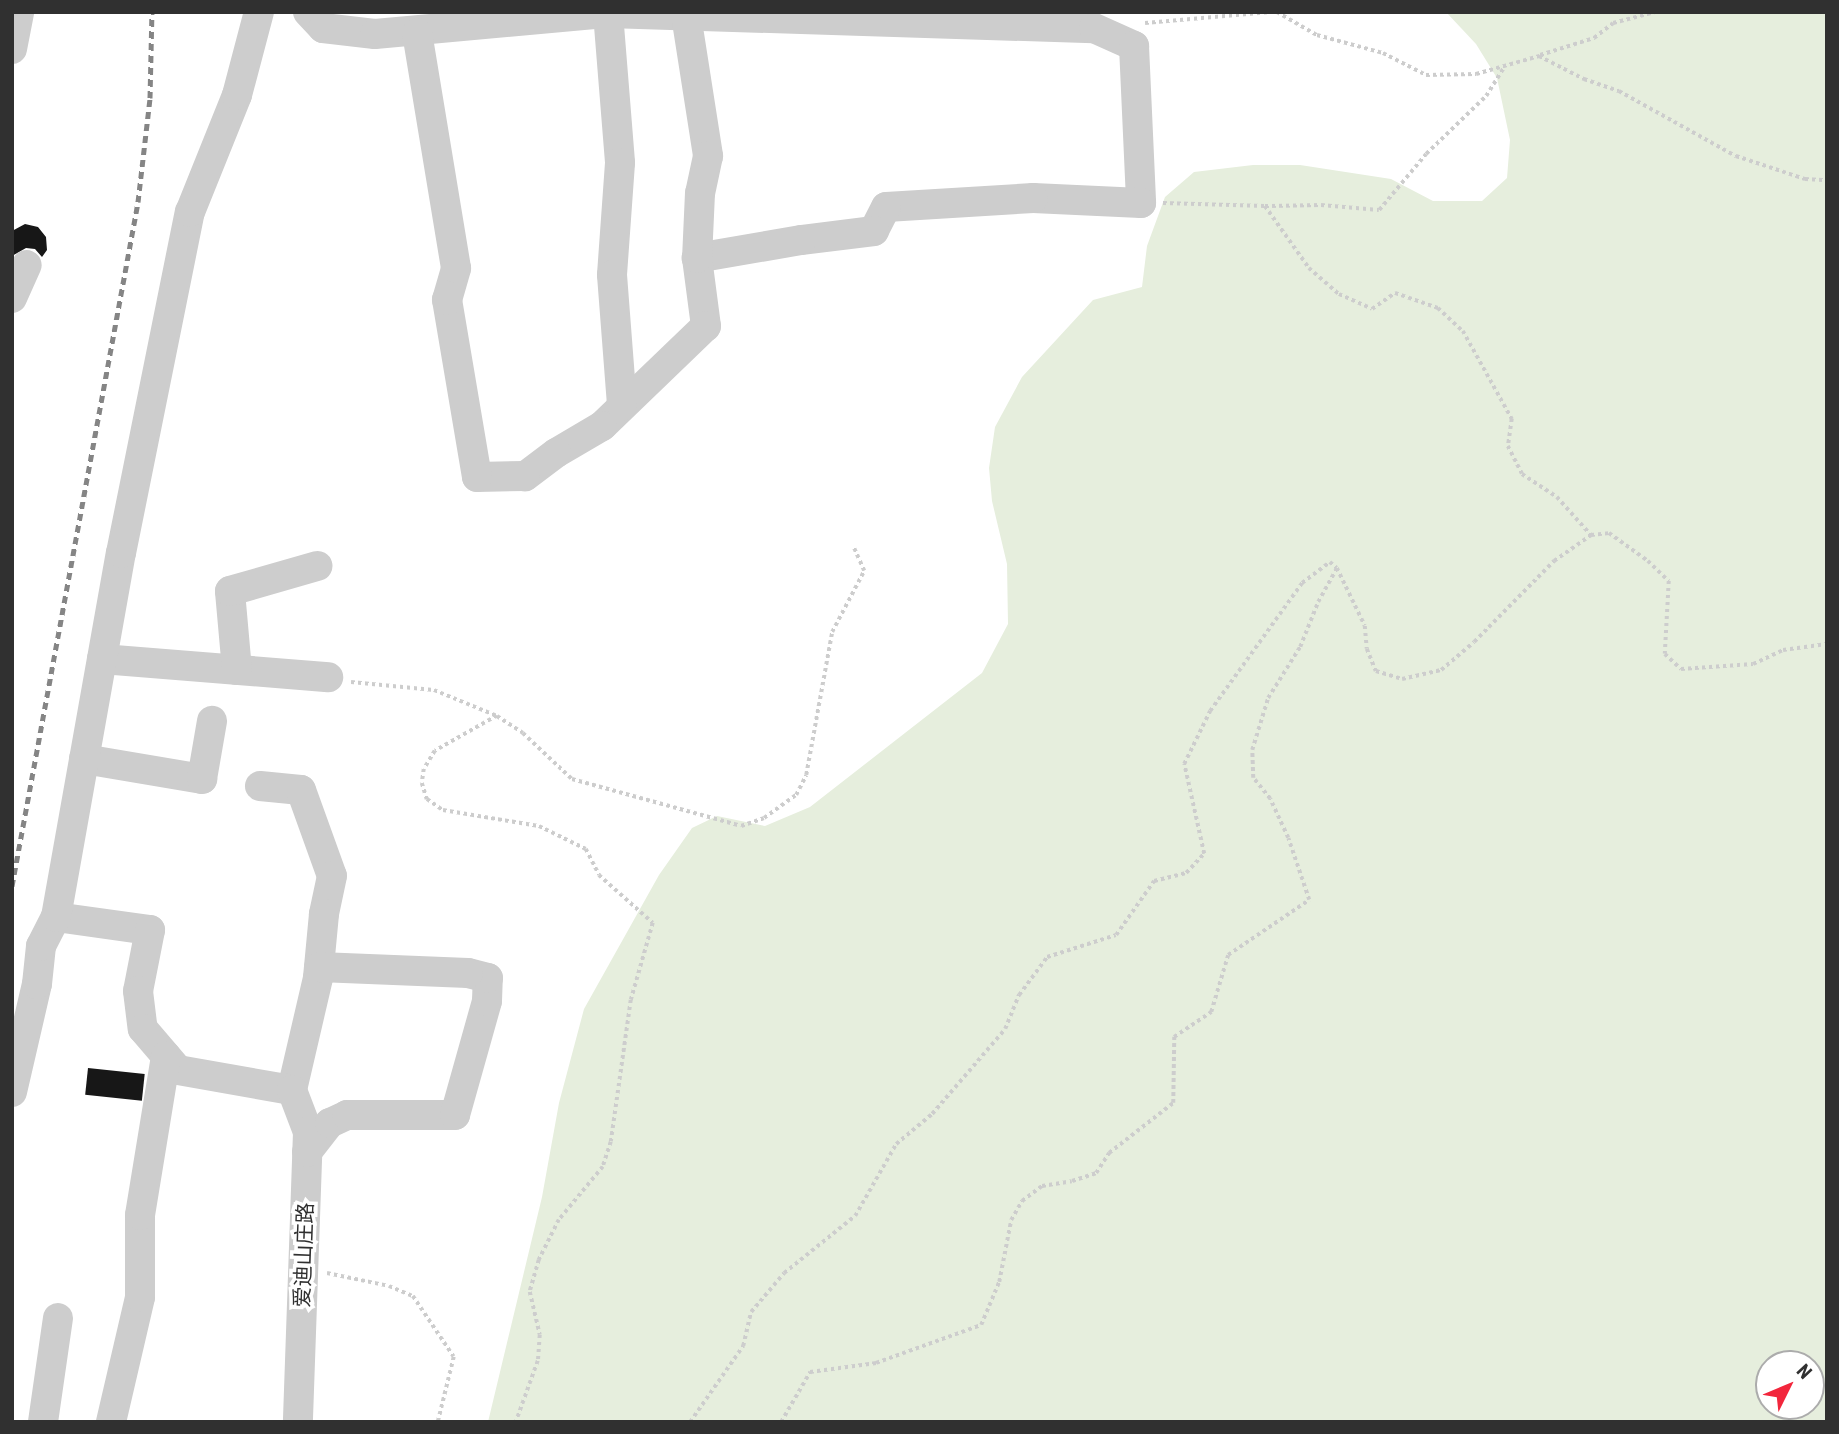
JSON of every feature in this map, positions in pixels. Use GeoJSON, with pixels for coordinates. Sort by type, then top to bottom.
{"type":"FeatureCollection","features":[{"type":"Feature","properties":{"kind":"street"},"geometry":{"type":"LineString","coordinates":[[12,49],[19,12]]}},
{"type":"Feature","properties":{"kind":"street"},"geometry":{"type":"LineString","coordinates":[[12,1092],[37,984],[41,946],[56,918],[102,659],[190,212],[237,95],[259,12]]}},
{"type":"Feature","properties":{"kind":"street"},"geometry":{"type":"LineString","coordinates":[[308,12],[323,28],[375,34],[417,33],[608,13],[1094,28],[1133,46],[1141,203],[1033,198],[886,207],[874,231],[801,240],[697,258]]}},
{"type":"Feature","properties":{"kind":"street"},"geometry":{"type":"LineString","coordinates":[[608,13],[620,163],[612,275],[622,406]]}},
{"type":"Feature","properties":{"kind":"street"},"geometry":{"type":"LineString","coordinates":[[417,33],[456,268],[447,300],[477,477],[525,476],[556,453],[602,426],[706,326],[697,258],[700,193],[708,156],[686,15]]}},
{"type":"Feature","properties":{"kind":"street"},"geometry":{"type":"LineString","coordinates":[[12,298],[27,265]]}},
{"type":"Feature","properties":{"kind":"street"},"geometry":{"type":"LineString","coordinates":[[237,670],[230,591],[317,566]]}},
{"type":"Feature","properties":{"kind":"street"},"geometry":{"type":"LineString","coordinates":[[102,659],[328,677]]}},
{"type":"Feature","properties":{"kind":"street"},"geometry":{"type":"LineString","coordinates":[[84,758],[202,779],[212,721]]}},
{"type":"Feature","properties":{"kind":"street"},"geometry":{"type":"LineString","coordinates":[[56,918],[150,930],[138,991],[143,1029],[178,1070],[292,1090],[319,967],[332,876],[301,790],[260,786]]}},
{"type":"Feature","properties":{"kind":"street"},"geometry":{"type":"LineString","coordinates":[[307,1153],[330,1123],[347,1115],[455,1115],[487,1001],[488,978],[468,973],[319,967]]}},
{"type":"Feature","properties":{"kind":"street"},"geometry":{"type":"LineString","coordinates":[[111,1422],[140,1297],[140,1215],[166,1056]]}},
{"type":"Feature","properties":{"kind":"street","name":"爱迪山庄路"},"geometry":{"type":"LineString","coordinates":[[292,1090],[308,1132],[298,1422]]}},
{"type":"Feature","properties":{"kind":"street"},"geometry":{"type":"LineString","coordinates":[[43,1422],[58,1318]]}},
{"type":"Feature","properties":{"kind":"path"},"geometry":{"type":"LineString","coordinates":[[1166,21],[1170,12]]}},
{"type":"Feature","properties":{"kind":"path"},"geometry":{"type":"LineString","coordinates":[[1142,23],[1271,12]]}},
{"type":"Feature","properties":{"kind":"path"},"geometry":{"type":"LineString","coordinates":[[1277,12],[1318,35],[1383,53],[1426,75],[1476,74],[1594,38],[1613,23],[1655,12]]}},
{"type":"Feature","properties":{"kind":"path"},"geometry":{"type":"LineString","coordinates":[[1539,55],[1584,79],[1619,90],[1736,156],[1805,179],[1827,180]]}},
{"type":"Feature","properties":{"kind":"path"},"geometry":{"type":"LineString","coordinates":[[1141,203],[1321,205],[1379,210],[1426,154],[1486,96],[1506,65]]}},
{"type":"Feature","properties":{"kind":"path"},"geometry":{"type":"LineString","coordinates":[[1265,206],[1309,268],[1339,294],[1372,309],[1395,293],[1438,308],[1462,331],[1512,419],[1507,446],[1522,474],[1557,497],[1591,535]]}},
{"type":"Feature","properties":{"kind":"path"},"geometry":{"type":"LineString","coordinates":[[691,1422],[743,1346],[751,1312],[784,1273],[855,1216],[895,1144],[932,1114],[1005,1030],[1019,995],[1047,957],[1116,936],[1154,881],[1186,873],[1204,854],[1184,764],[1210,711],[1302,583],[1330,562],[1338,568],[1364,626],[1367,649],[1376,671],[1402,679],[1441,670],[1474,642],[1554,561],[1591,535],[1609,533],[1648,561],[1670,581],[1665,654],[1681,669],[1753,664],[1783,650],[1827,644]]}},
{"type":"Feature","properties":{"kind":"path"},"geometry":{"type":"LineString","coordinates":[[328,677],[357,684],[434,690],[497,716],[523,733],[572,779],[741,826],[764,818],[796,795],[806,775],[832,632],[864,571],[853,547]]}},
{"type":"Feature","properties":{"kind":"path"},"geometry":{"type":"LineString","coordinates":[[781,1422],[810,1372],[876,1363],[981,1325],[999,1282],[1011,1220],[1022,1201],[1042,1186],[1072,1181],[1096,1172],[1110,1153],[1172,1103],[1174,1037],[1211,1012],[1228,955],[1309,900],[1288,838],[1270,799],[1253,778],[1252,750],[1268,698],[1300,647],[1318,602],[1338,568]]}},
{"type":"Feature","properties":{"kind":"path"},"geometry":{"type":"LineString","coordinates":[[497,716],[435,751],[424,769],[422,783],[428,799],[443,810],[539,826],[586,849],[599,876],[653,923],[631,1000],[611,1142],[603,1167],[559,1220],[536,1270],[530,1292],[540,1335],[538,1361],[516,1422]]}},
{"type":"Feature","properties":{"kind":"path"},"geometry":{"type":"LineString","coordinates":[[304,1268],[389,1286],[413,1296],[454,1357],[438,1422]]}},
{"type":"Feature","properties":{"kind":"green space"},"geometry":{"type":"Polygon","coordinates":[[[1446,12],[1827,12],[1827,1422],[488,1422],[542,1197],[559,1103],[584,1009],[659,875],[692,828],[717,816],[765,826],[810,807],[982,673],[1008,624],[1007,564],[992,501],[989,468],[995,427],[1022,377],[1093,300],[1142,287],[1147,246],[1165,197],[1194,172],[1253,165],[1300,165],[1391,179],[1433,201],[1482,201],[1507,178],[1510,140],[1497,78],[1476,44],[1446,12]]]}},
{"type":"Feature","properties":{"kind":"building"},"geometry":{"type":"Polygon","coordinates":[[[25,224],[38,227],[46,237],[47,250],[42,257],[35,249],[26,248],[12,256],[12,231],[25,224]]]}},
{"type":"Feature","properties":{"kind":"building"},"geometry":{"type":"Polygon","coordinates":[[[88,1068],[145,1074],[142,1101],[85,1095],[88,1068]]]}},
{"type":"Feature","properties":{"kind":"railway"},"geometry":{"type":"LineString","coordinates":[[12,886],[138,202],[150,98],[152,12]]}}]}
